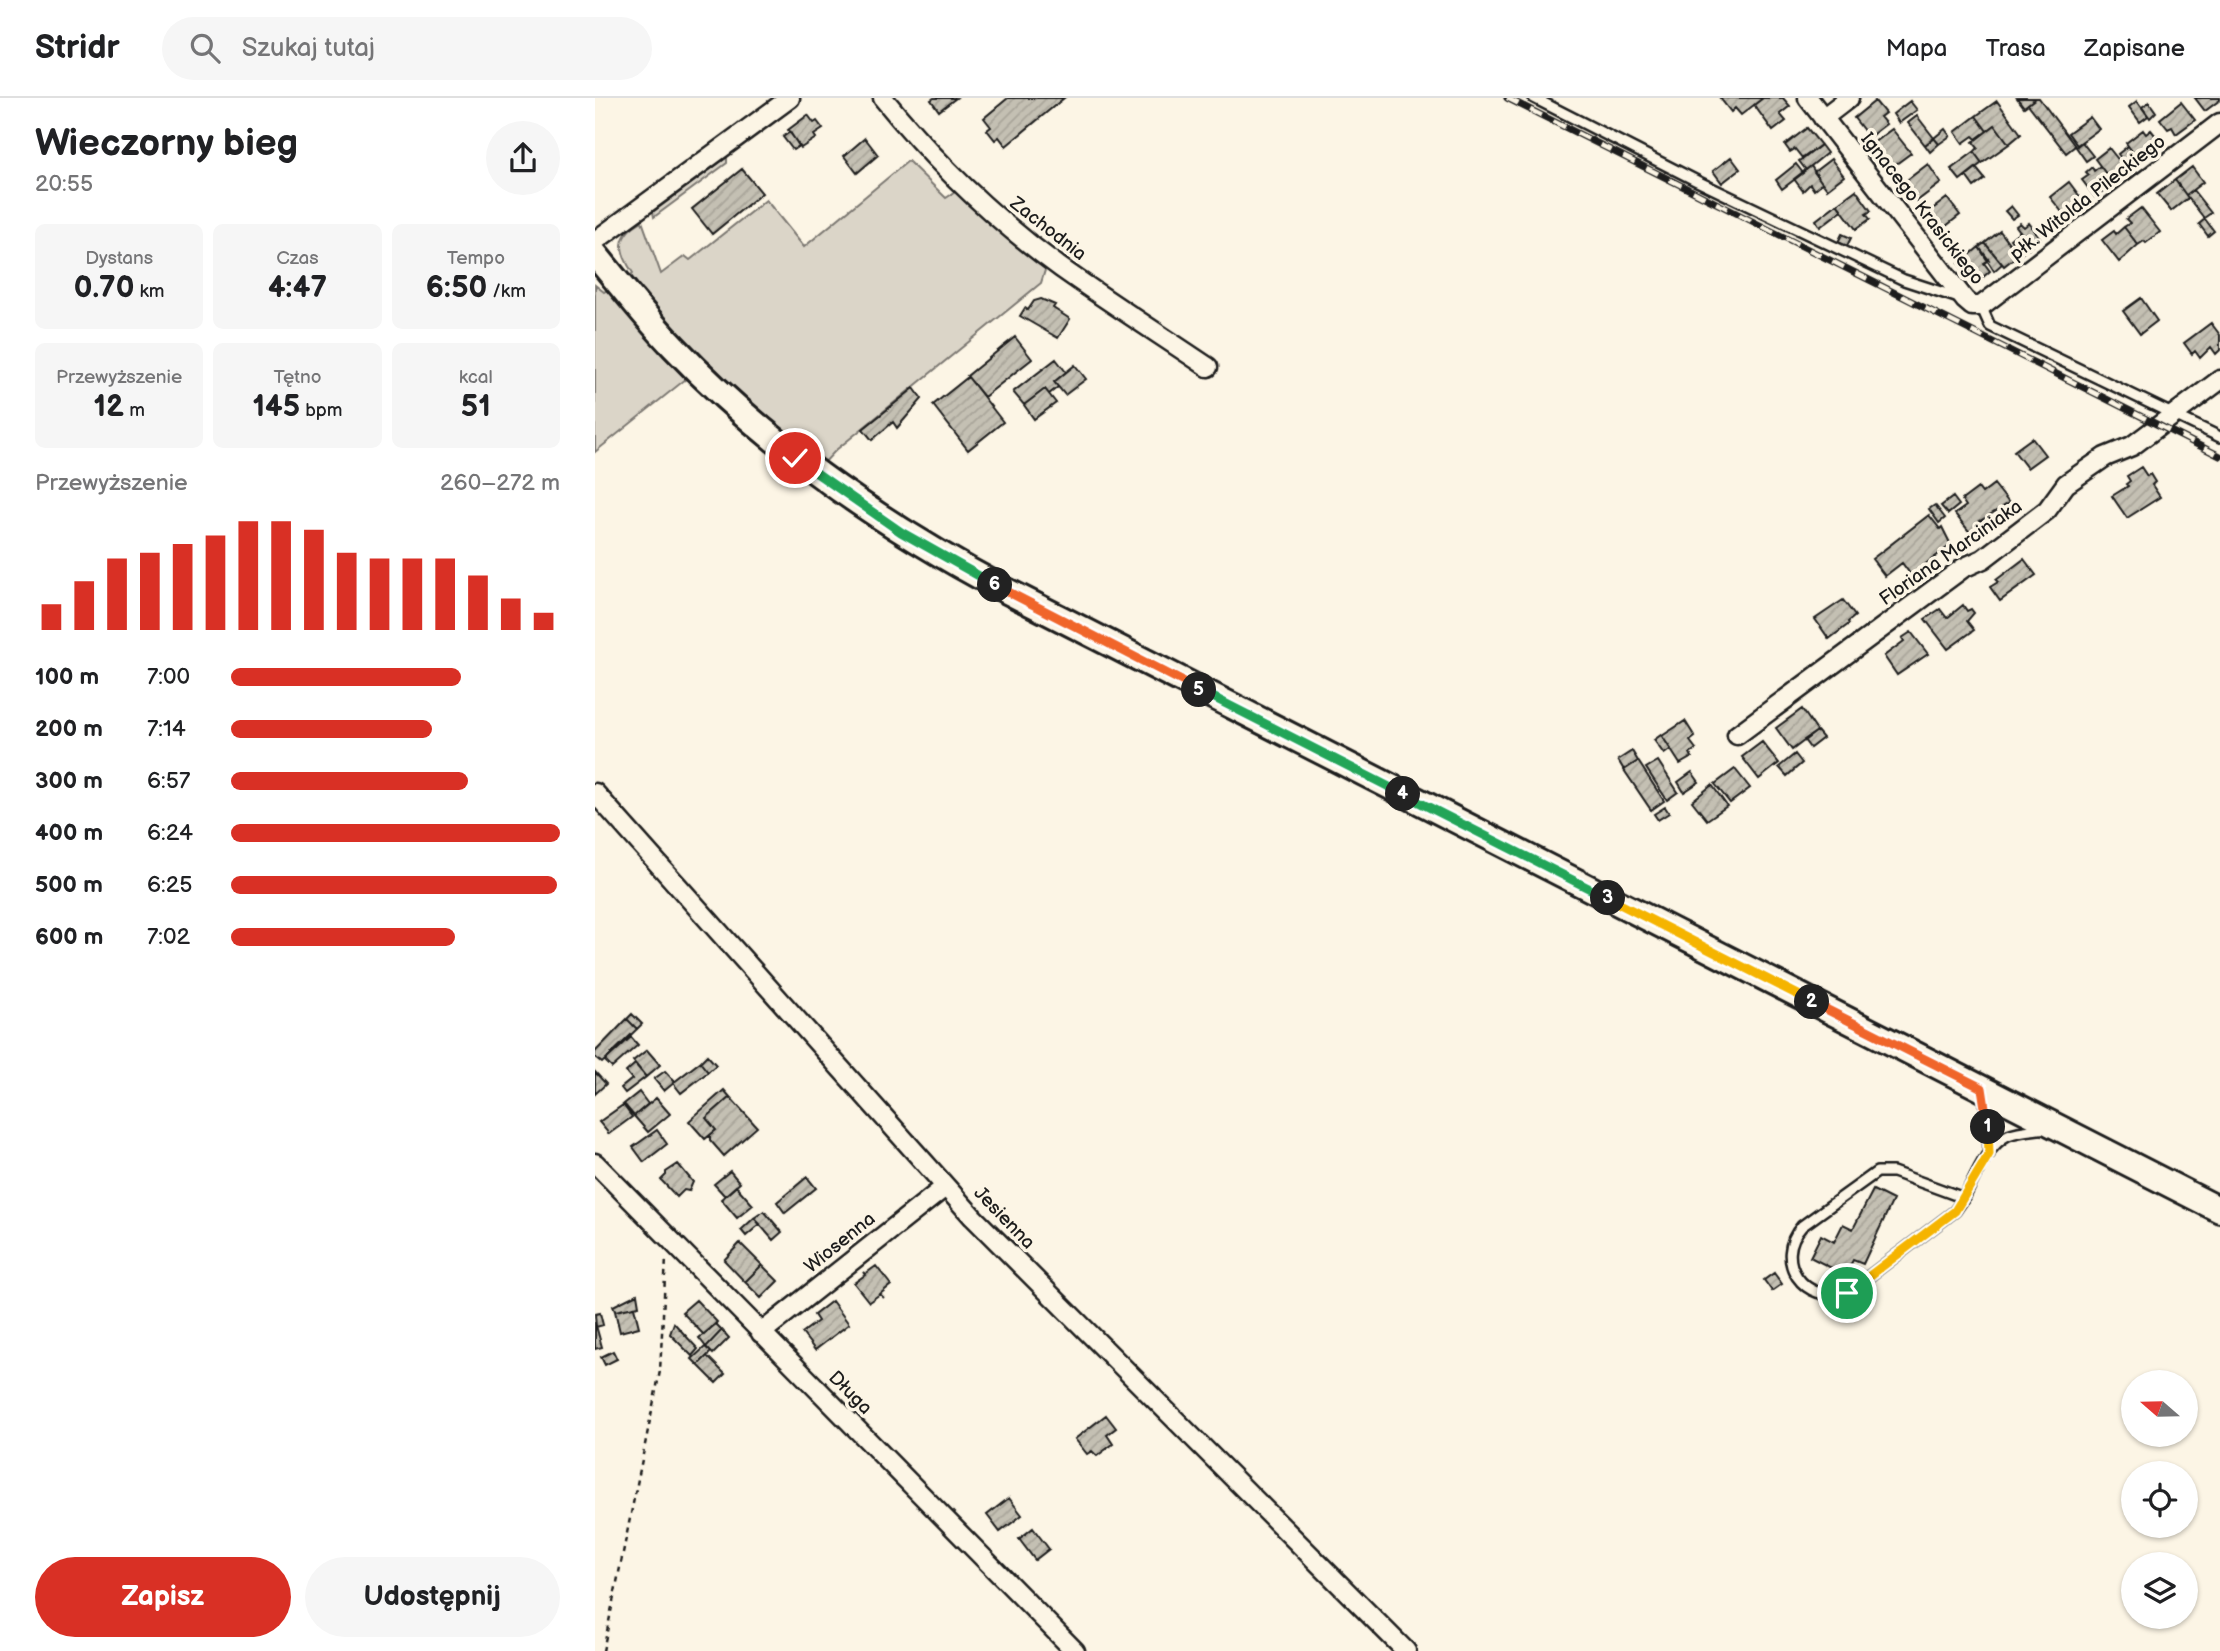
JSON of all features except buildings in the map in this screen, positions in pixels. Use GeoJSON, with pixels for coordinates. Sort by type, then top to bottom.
{"type":"FeatureCollection","features":[{"type":"Feature","properties":{"kind":"main road"},"geometry":{"type":"LineString","coordinates":[[595,254],[673,346],[759,428],[836,488],[932,551],[1015,596],[2220,1210]]}},
{"type":"Feature","properties":{"kind":"street"},"geometry":{"type":"LineString","coordinates":[[595,241],[790,98]]}},
{"type":"Feature","properties":{"kind":"street","name":"Zachodnia"},"geometry":{"type":"LineString","coordinates":[[883,98],[962,185],[1009,227],[1060,267],[1208,367]]}},
{"type":"Feature","properties":{"kind":"street","name":"Ignacego Krasickiego"},"geometry":{"type":"LineString","coordinates":[[1808,98],[1973,303]]}},
{"type":"Feature","properties":{"kind":"street"},"geometry":{"type":"LineString","coordinates":[[1823,118],[1849,98]]}},
{"type":"Feature","properties":{"kind":"street","name":"płk. Witolda Pileckiego"},"geometry":{"type":"LineString","coordinates":[[1973,303],[2220,123]]}},
{"type":"Feature","properties":{"kind":"street","name":"Floriana Marciniaka"},"geometry":{"type":"LineString","coordinates":[[1737,735],[1963,568],[1983,559],[2047,510],[2066,484],[2105,457],[2132,446],[2220,380]]}},
{"type":"Feature","properties":{"kind":"street","name":"Jesienna"},"geometry":{"type":"LineString","coordinates":[[595,793],[945,1187],[1406,1651]]}},
{"type":"Feature","properties":{"kind":"street","name":"Długa"},"geometry":{"type":"LineString","coordinates":[[595,1163],[1075,1651]]}},
{"type":"Feature","properties":{"kind":"street","name":"Wiosenna"},"geometry":{"type":"LineString","coordinates":[[761,1333],[945,1187]]}},
{"type":"Feature","properties":{"kind":"lane"},"geometry":{"type":"LineString","coordinates":[[1534,98],[1697,181],[1904,280],[1973,303],[1990,326],[2220,437]]}},
{"type":"Feature","properties":{"kind":"lane"},"geometry":{"type":"LineString","coordinates":[[1982,1088],[1988,1119],[1989,1154]]}},
{"type":"Feature","properties":{"kind":"lane"},"geometry":{"type":"LineString","coordinates":[[1964,1198],[1893,1172],[1877,1172],[1802,1226],[1793,1238],[1790,1262],[1798,1277],[1814,1292],[1836,1296],[1847,1293],[1955,1211],[1964,1198],[1989,1154],[2007,1136],[2058,1127]]}},
{"type":"Feature","properties":{"kind":"path"},"geometry":{"type":"LineString","coordinates":[[603,1651],[660,1371],[666,1253],[673,1242]]}},
{"type":"Feature","properties":{"kind":"shaded area"},"geometry":{"type":"Polygon","coordinates":[[[727,157],[727,163],[654,217],[653,212],[727,157]]]}},
{"type":"Feature","properties":{"kind":"shaded area"},"geometry":{"type":"Polygon","coordinates":[[[908,161],[946,198],[960,189],[1046,267],[1041,283],[836,450],[823,464],[721,376],[651,303],[629,277],[633,273],[624,258],[622,244],[628,232],[642,221],[661,274],[685,256],[690,260],[766,200],[804,247],[908,161]]]}},
{"type":"Feature","properties":{"kind":"shaded area"},"geometry":{"type":"Polygon","coordinates":[[[595,285],[604,292],[607,290],[686,379],[595,452],[595,285]]]}},
{"type":"Feature","properties":{"kind":"railway"},"geometry":{"type":"LineString","coordinates":[[1507,98],[2220,456]]}},
{"type":"Feature","properties":{"kind":"route"},"geometry":{"type":"LineString","coordinates":[[795,458],[901,532],[1003,589],[1982,1088],[1988,1119],[1989,1154],[1964,1198],[1955,1211],[1847,1293]]}}]}
